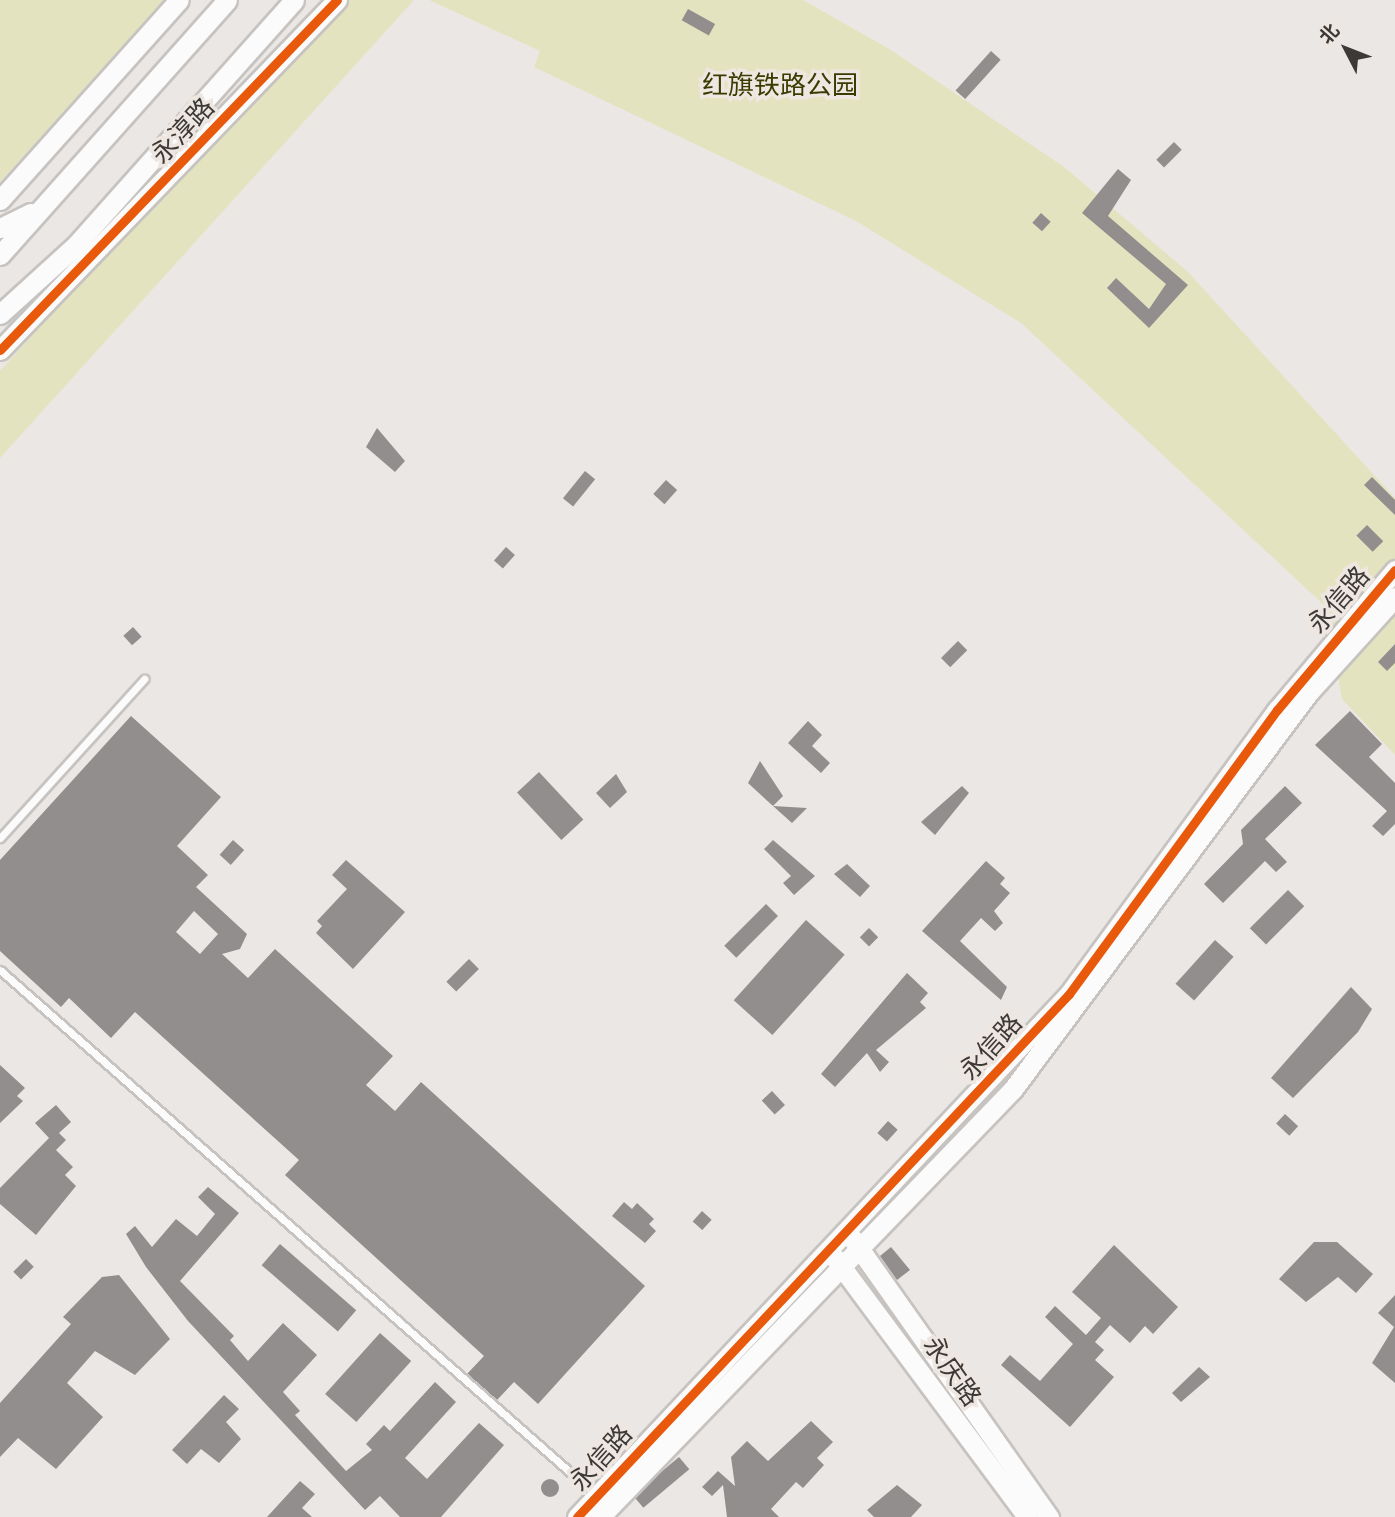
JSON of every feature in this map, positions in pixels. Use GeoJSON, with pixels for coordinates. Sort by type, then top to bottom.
{"type":"FeatureCollection","features":[{"type":"Feature","properties":{"kind":"street"},"geometry":{"type":"LineString","coordinates":[[0,200],[179,0]]}},
{"type":"Feature","properties":{"kind":"street"},"geometry":{"type":"LineString","coordinates":[[0,255],[227,0]]}},
{"type":"Feature","properties":{"kind":"street","name":"永淳路"},"geometry":{"type":"LineString","coordinates":[[0,314],[75,246],[294,0]]}},
{"type":"Feature","properties":{"kind":"street","name":"永淳路"},"geometry":{"type":"LineString","coordinates":[[0,350],[337,0]]}},
{"type":"Feature","properties":{"kind":"street"},"geometry":{"type":"LineString","coordinates":[[0,228],[38,210]]}},
{"type":"Feature","properties":{"kind":"street"},"geometry":{"type":"LineString","coordinates":[[0,342],[75,246]]}},
{"type":"Feature","properties":{"kind":"street","name":"永信路"},"geometry":{"type":"LineString","coordinates":[[600,1517],[836,1259],[846,1233],[1069,994],[1278,710],[1395,570]]}},
{"type":"Feature","properties":{"kind":"street","name":"永信路"},"geometry":{"type":"LineString","coordinates":[[577,1517],[836,1259],[861,1247],[1035,1063],[1309,692],[1395,597]]}},
{"type":"Feature","properties":{"kind":"street","name":"永庆路"},"geometry":{"type":"LineString","coordinates":[[846,1233],[861,1247],[1049,1517]]}},
{"type":"Feature","properties":{"kind":"street","name":"永庆路"},"geometry":{"type":"LineString","coordinates":[[836,1259],[1027,1517]]}},
{"type":"Feature","properties":{"kind":"lane"},"geometry":{"type":"LineString","coordinates":[[0,838],[144,679]]}},
{"type":"Feature","properties":{"kind":"lane"},"geometry":{"type":"LineString","coordinates":[[0,970],[597,1496]]}},
{"type":"Feature","properties":{"kind":"green space"},"geometry":{"type":"Polygon","coordinates":[[[0,0],[165,0],[0,182],[0,0]]]}},
{"type":"Feature","properties":{"kind":"green space"},"geometry":{"type":"Polygon","coordinates":[[[334,0],[414,0],[0,458],[0,371],[334,0]]]}},
{"type":"Feature","properties":{"kind":"green space","name":"红旗铁路公园"},"geometry":{"type":"Polygon","coordinates":[[[429,0],[803,0],[891,50],[1064,167],[1187,271],[1395,498],[1395,755],[1342,699],[1325,606],[1021,323],[856,221],[534,67],[540,51],[429,0]]]}},
{"type":"Feature","properties":{"kind":"building"},"geometry":{"type":"Polygon","coordinates":[[[688,9],[715,24],[709,35],[682,20],[688,9]]]}},
{"type":"Feature","properties":{"kind":"building"},"geometry":{"type":"Polygon","coordinates":[[[991,51],[1001,60],[965,99],[956,90],[991,51]]]}},
{"type":"Feature","properties":{"kind":"building"},"geometry":{"type":"Polygon","coordinates":[[[1174,142],[1182,150],[1164,167],[1156,160],[1174,142]]]}},
{"type":"Feature","properties":{"kind":"building"},"geometry":{"type":"Polygon","coordinates":[[[1118,169],[1131,180],[1108,216],[1188,285],[1149,328],[1107,288],[1116,278],[1149,309],[1166,284],[1082,213],[1118,169]]]}},
{"type":"Feature","properties":{"kind":"building"},"geometry":{"type":"Polygon","coordinates":[[[1041,213],[1051,222],[1042,231],[1032,223],[1041,213]]]}},
{"type":"Feature","properties":{"kind":"building"},"geometry":{"type":"Polygon","coordinates":[[[377,428],[405,461],[395,472],[366,447],[377,428]]]}},
{"type":"Feature","properties":{"kind":"building"},"geometry":{"type":"Polygon","coordinates":[[[585,471],[595,479],[573,506],[563,498],[585,471]]]}},
{"type":"Feature","properties":{"kind":"building"},"geometry":{"type":"Polygon","coordinates":[[[1372,477],[1395,500],[1395,515],[1364,485],[1372,477]]]}},
{"type":"Feature","properties":{"kind":"building"},"geometry":{"type":"Polygon","coordinates":[[[666,480],[677,490],[664,504],[653,494],[666,480]]]}},
{"type":"Feature","properties":{"kind":"building"},"geometry":{"type":"Polygon","coordinates":[[[1367,525],[1383,541],[1373,552],[1356,536],[1367,525]]]}},
{"type":"Feature","properties":{"kind":"building"},"geometry":{"type":"Polygon","coordinates":[[[506,547],[515,555],[503,568],[494,560],[506,547]]]}},
{"type":"Feature","properties":{"kind":"building"},"geometry":{"type":"Polygon","coordinates":[[[133,627],[142,637],[132,645],[123,636],[133,627]]]}},
{"type":"Feature","properties":{"kind":"building"},"geometry":{"type":"Polygon","coordinates":[[[958,641],[967,650],[950,667],[941,658],[958,641]]]}},
{"type":"Feature","properties":{"kind":"building"},"geometry":{"type":"Polygon","coordinates":[[[1395,644],[1395,663],[1387,671],[1378,662],[1395,644]]]}},
{"type":"Feature","properties":{"kind":"building"},"geometry":{"type":"Polygon","coordinates":[[[1350,711],[1382,744],[1369,757],[1395,783],[1395,824],[1383,836],[1372,826],[1387,811],[1315,745],[1350,711]]]}},
{"type":"Feature","properties":{"kind":"building"},"geometry":{"type":"Polygon","coordinates":[[[131,716],[221,797],[177,846],[208,875],[196,887],[247,934],[240,949],[222,954],[248,978],[275,949],[393,1056],[366,1085],[395,1111],[421,1082],[645,1286],[538,1404],[514,1382],[497,1400],[467,1374],[484,1356],[285,1175],[299,1160],[135,1012],[111,1038],[69,998],[61,1007],[0,951],[0,860],[131,716]],[[194,911],[176,932],[200,954],[218,934],[194,911]]]}},
{"type":"Feature","properties":{"kind":"building"},"geometry":{"type":"Polygon","coordinates":[[[808,721],[822,735],[812,746],[830,763],[821,773],[788,743],[808,721]]]}},
{"type":"Feature","properties":{"kind":"building"},"geometry":{"type":"Polygon","coordinates":[[[760,761],[783,796],[773,806],[748,783],[760,761]]]}},
{"type":"Feature","properties":{"kind":"building"},"geometry":{"type":"Polygon","coordinates":[[[539,772],[583,820],[561,840],[517,792],[539,772]]]}},
{"type":"Feature","properties":{"kind":"building"},"geometry":{"type":"Polygon","coordinates":[[[616,774],[627,792],[610,808],[596,793],[616,774]]]}},
{"type":"Feature","properties":{"kind":"building"},"geometry":{"type":"Polygon","coordinates":[[[962,786],[969,793],[935,835],[921,822],[962,786]]]}},
{"type":"Feature","properties":{"kind":"building"},"geometry":{"type":"Polygon","coordinates":[[[1285,786],[1302,803],[1265,839],[1287,862],[1276,872],[1265,861],[1223,903],[1204,884],[1243,844],[1241,830],[1285,786]]]}},
{"type":"Feature","properties":{"kind":"building"},"geometry":{"type":"Polygon","coordinates":[[[773,806],[807,808],[792,823],[773,806]]]}},
{"type":"Feature","properties":{"kind":"building"},"geometry":{"type":"Polygon","coordinates":[[[233,840],[244,850],[231,865],[220,855],[233,840]]]}},
{"type":"Feature","properties":{"kind":"building"},"geometry":{"type":"Polygon","coordinates":[[[773,840],[815,876],[794,895],[783,883],[791,876],[764,849],[773,840]]]}},
{"type":"Feature","properties":{"kind":"building"},"geometry":{"type":"Polygon","coordinates":[[[346,860],[405,912],[353,969],[316,933],[322,926],[317,921],[347,889],[332,875],[346,860]]]}},
{"type":"Feature","properties":{"kind":"building"},"geometry":{"type":"Polygon","coordinates":[[[986,861],[1005,878],[1000,884],[1010,893],[994,911],[1003,923],[995,931],[981,918],[960,941],[1007,987],[1001,1000],[922,931],[986,861]]]}},
{"type":"Feature","properties":{"kind":"building"},"geometry":{"type":"Polygon","coordinates":[[[847,864],[870,886],[860,897],[834,874],[847,864]]]}},
{"type":"Feature","properties":{"kind":"building"},"geometry":{"type":"Polygon","coordinates":[[[1288,890],[1304,906],[1266,944],[1250,928],[1288,890]]]}},
{"type":"Feature","properties":{"kind":"building"},"geometry":{"type":"Polygon","coordinates":[[[766,904],[778,916],[736,958],[724,946],[766,904]]]}},
{"type":"Feature","properties":{"kind":"building"},"geometry":{"type":"Polygon","coordinates":[[[806,920],[845,955],[772,1035],[734,1000],[806,920]]]}},
{"type":"Feature","properties":{"kind":"building"},"geometry":{"type":"Polygon","coordinates":[[[869,928],[878,937],[869,946],[860,937],[869,928]]]}},
{"type":"Feature","properties":{"kind":"building"},"geometry":{"type":"Polygon","coordinates":[[[1215,940],[1234,957],[1194,1001],[1176,984],[1215,940]]]}},
{"type":"Feature","properties":{"kind":"building"},"geometry":{"type":"Polygon","coordinates":[[[469,959],[479,969],[456,992],[446,982],[469,959]]]}},
{"type":"Feature","properties":{"kind":"building"},"geometry":{"type":"Polygon","coordinates":[[[907,973],[928,993],[920,1002],[926,1008],[876,1050],[889,1062],[880,1072],[867,1053],[835,1087],[821,1074],[907,973]]]}},
{"type":"Feature","properties":{"kind":"building"},"geometry":{"type":"Polygon","coordinates":[[[1351,987],[1372,1009],[1358,1032],[1293,1098],[1271,1078],[1351,987]]]}},
{"type":"Feature","properties":{"kind":"building"},"geometry":{"type":"Polygon","coordinates":[[[0,1065],[25,1088],[17,1096],[23,1101],[0,1123],[0,1065]]]}},
{"type":"Feature","properties":{"kind":"building"},"geometry":{"type":"Polygon","coordinates":[[[772,1091],[785,1105],[775,1114],[762,1101],[772,1091]]]}},
{"type":"Feature","properties":{"kind":"building"},"geometry":{"type":"Polygon","coordinates":[[[56,1105],[71,1122],[59,1133],[66,1140],[56,1150],[73,1167],[65,1175],[76,1186],[36,1235],[0,1204],[0,1188],[49,1138],[35,1123],[56,1105]]]}},
{"type":"Feature","properties":{"kind":"building"},"geometry":{"type":"Polygon","coordinates":[[[1285,1114],[1298,1126],[1289,1136],[1276,1124],[1285,1114]]]}},
{"type":"Feature","properties":{"kind":"building"},"geometry":{"type":"Polygon","coordinates":[[[888,1121],[898,1130],[887,1142],[877,1133],[888,1121]]]}},
{"type":"Feature","properties":{"kind":"building"},"geometry":{"type":"Polygon","coordinates":[[[208,1187],[239,1213],[180,1281],[234,1336],[230,1340],[248,1361],[283,1323],[317,1355],[283,1392],[300,1411],[295,1415],[346,1471],[372,1450],[366,1444],[384,1425],[390,1431],[435,1382],[456,1402],[405,1458],[427,1479],[479,1423],[504,1445],[441,1517],[400,1517],[380,1496],[365,1510],[188,1321],[146,1267],[126,1234],[135,1226],[152,1247],[176,1219],[197,1236],[215,1214],[198,1197],[208,1187]]]}},
{"type":"Feature","properties":{"kind":"building"},"geometry":{"type":"Polygon","coordinates":[[[624,1202],[632,1209],[637,1203],[654,1219],[649,1224],[656,1231],[645,1243],[612,1216],[624,1202]]]}},
{"type":"Feature","properties":{"kind":"building"},"geometry":{"type":"Polygon","coordinates":[[[702,1211],[712,1220],[702,1230],[693,1221],[702,1211]]]}},
{"type":"Feature","properties":{"kind":"building"},"geometry":{"type":"Polygon","coordinates":[[[1314,1242],[1337,1242],[1373,1274],[1356,1293],[1338,1277],[1306,1302],[1279,1279],[1314,1242]]]}},
{"type":"Feature","properties":{"kind":"building"},"geometry":{"type":"Polygon","coordinates":[[[280,1244],[356,1310],[338,1331],[262,1265],[280,1244]]]}},
{"type":"Feature","properties":{"kind":"building"},"geometry":{"type":"Polygon","coordinates":[[[1114,1245],[1178,1307],[1153,1334],[1145,1326],[1130,1343],[1110,1325],[1095,1342],[1104,1350],[1095,1360],[1114,1377],[1070,1427],[1001,1365],[1010,1355],[1040,1381],[1073,1344],[1045,1317],[1055,1306],[1086,1335],[1101,1318],[1072,1292],[1114,1245]]]}},
{"type":"Feature","properties":{"kind":"building"},"geometry":{"type":"Polygon","coordinates":[[[891,1247],[910,1270],[897,1280],[880,1256],[891,1247]]]}},
{"type":"Feature","properties":{"kind":"building"},"geometry":{"type":"Polygon","coordinates":[[[26,1259],[34,1267],[21,1280],[13,1272],[26,1259]]]}},
{"type":"Feature","properties":{"kind":"building"},"geometry":{"type":"Polygon","coordinates":[[[119,1275],[170,1339],[135,1375],[95,1351],[67,1383],[103,1417],[56,1469],[18,1438],[0,1457],[0,1403],[71,1324],[63,1317],[102,1277],[119,1275]]]}},
{"type":"Feature","properties":{"kind":"building"},"geometry":{"type":"Polygon","coordinates":[[[1395,1295],[1395,1383],[1372,1363],[1394,1327],[1378,1313],[1395,1295]]]}},
{"type":"Feature","properties":{"kind":"building"},"geometry":{"type":"Polygon","coordinates":[[[380,1333],[411,1361],[356,1422],[325,1394],[380,1333]]]}},
{"type":"Feature","properties":{"kind":"building"},"geometry":{"type":"Polygon","coordinates":[[[1199,1367],[1210,1377],[1181,1402],[1172,1393],[1199,1367]]]}},
{"type":"Feature","properties":{"kind":"building"},"geometry":{"type":"Polygon","coordinates":[[[224,1395],[239,1409],[226,1422],[241,1439],[219,1463],[201,1449],[187,1464],[172,1450],[224,1395]]]}},
{"type":"Feature","properties":{"kind":"building"},"geometry":{"type":"Polygon","coordinates":[[[811,1421],[833,1442],[817,1458],[824,1465],[803,1488],[796,1482],[771,1509],[779,1517],[727,1517],[723,1485],[712,1496],[702,1487],[718,1471],[735,1486],[731,1457],[747,1441],[768,1461],[811,1421]]]}},
{"type":"Feature","properties":{"kind":"building"},"geometry":{"type":"Polygon","coordinates":[[[679,1457],[689,1469],[643,1508],[633,1496],[679,1457]]]}},
{"type":"Feature","properties":{"kind":"building"},"geometry":{"type":"Polygon","coordinates":[[[550,1479],[556,1482],[559,1488],[556,1494],[550,1497],[544,1494],[541,1488],[544,1482],[550,1479]]]}},
{"type":"Feature","properties":{"kind":"building"},"geometry":{"type":"Polygon","coordinates":[[[300,1481],[315,1494],[302,1508],[312,1517],[267,1517],[300,1481]]]}},
{"type":"Feature","properties":{"kind":"building"},"geometry":{"type":"Polygon","coordinates":[[[897,1485],[922,1505],[911,1517],[874,1517],[867,1510],[897,1485]]]}},
{"type":"Feature","properties":{"kind":"cycle path"},"geometry":{"type":"LineString","coordinates":[[0,350],[337,0]]}},
{"type":"Feature","properties":{"kind":"cycle path"},"geometry":{"type":"LineString","coordinates":[[577,1517],[1069,994],[1277,710],[1395,570]]}}]}
